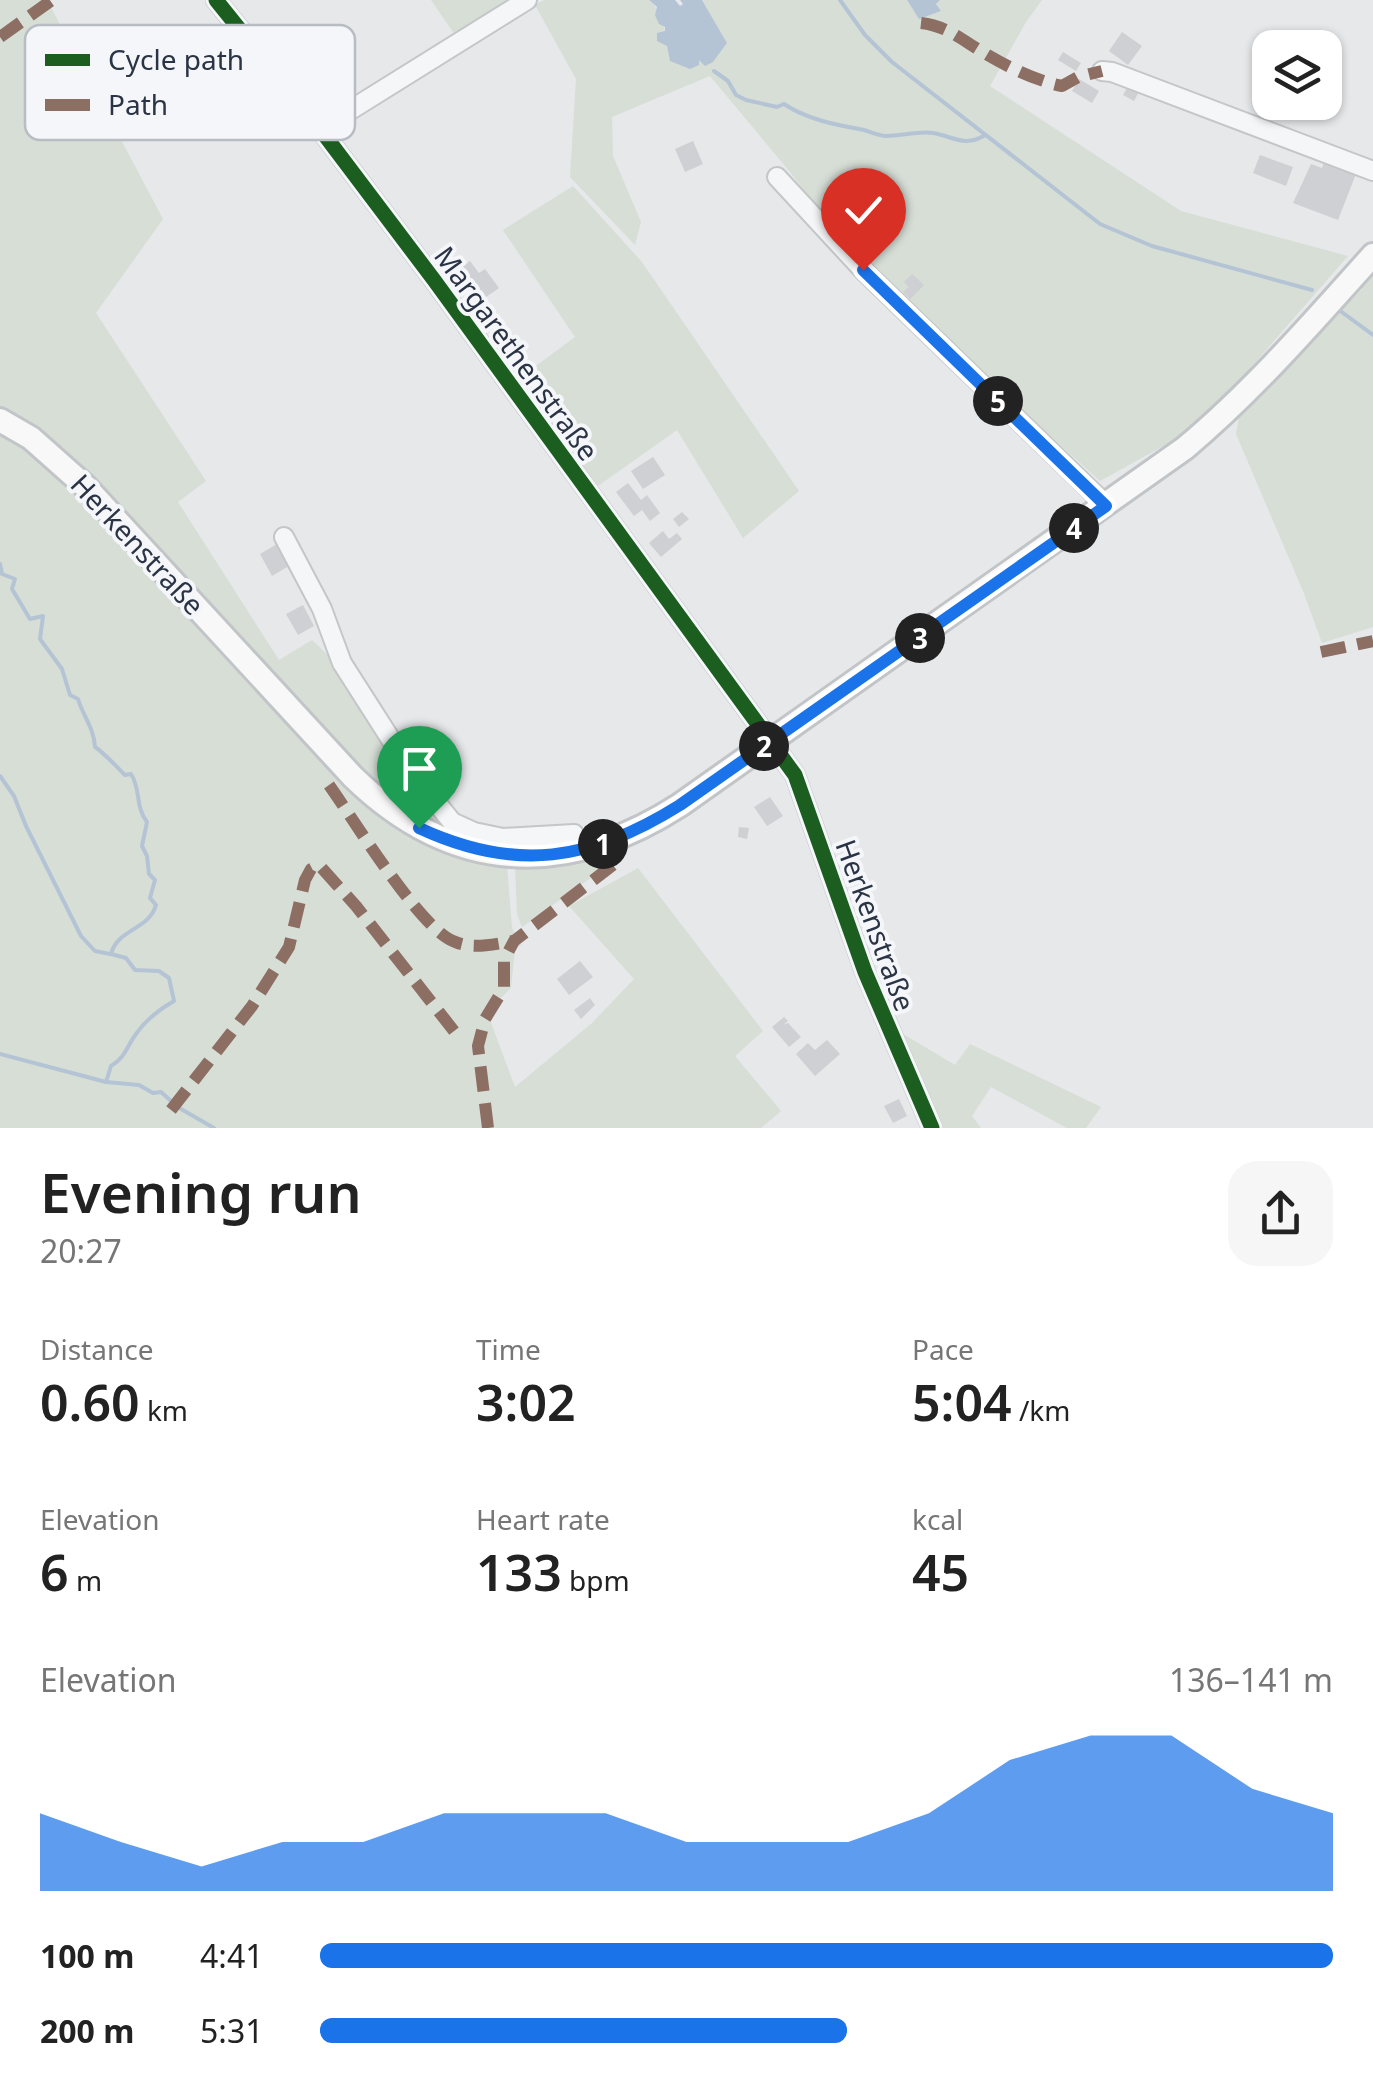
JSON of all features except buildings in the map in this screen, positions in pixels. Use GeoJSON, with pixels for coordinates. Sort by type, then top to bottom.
{"type":"FeatureCollection","features":[{"type":"Feature","properties":{"kind":"main road","name":"Herkenstraße"},"geometry":{"type":"LineString","coordinates":[[0,420],[43,447],[85,486],[354,777],[394,813],[419,828],[472,848],[536,856],[584,850],[624,837],[652,822],[1106,506],[1222,418],[1373,256]]}},
{"type":"Feature","properties":{"kind":"street","name":"Margarethenstraße"},"geometry":{"type":"LineString","coordinates":[[216,0],[236,25]]}},
{"type":"Feature","properties":{"kind":"street"},"geometry":{"type":"LineString","coordinates":[[355,107],[527,0]]}},
{"type":"Feature","properties":{"kind":"street"},"geometry":{"type":"LineString","coordinates":[[1102,71],[1373,172]]}},
{"type":"Feature","properties":{"kind":"street","name":"Margarethenstraße"},"geometry":{"type":"LineString","coordinates":[[328,140],[770,741]]}},
{"type":"Feature","properties":{"kind":"street"},"geometry":{"type":"LineString","coordinates":[[777,177],[863,270],[1106,506]]}},
{"type":"Feature","properties":{"kind":"street"},"geometry":{"type":"LineString","coordinates":[[284,538],[322,609],[342,663],[411,771],[452,822],[503,838],[574,834],[584,850]]}},
{"type":"Feature","properties":{"kind":"street","name":"Herkenstraße"},"geometry":{"type":"LineString","coordinates":[[770,741],[795,775],[865,972],[932,1128]]}},
{"type":"Feature","properties":{"kind":"shaded area"},"geometry":{"type":"Polygon","coordinates":[[[0,0],[47,0],[60,25],[25,25],[25,140],[121,140],[163,219],[96,313],[206,481],[178,502],[279,660],[312,640],[337,664],[449,829],[400,802],[360,768],[62,447],[0,407],[0,0]]]}},
{"type":"Feature","properties":{"kind":"shaded area"},"geometry":{"type":"Polygon","coordinates":[[[431,0],[517,0],[457,38],[431,0]]]}},
{"type":"Feature","properties":{"kind":"shaded area"},"geometry":{"type":"Polygon","coordinates":[[[544,0],[649,0],[662,21],[670,61],[713,62],[727,43],[702,0],[907,0],[919,18],[941,11],[936,4],[940,0],[1042,0],[990,86],[1181,211],[1348,256],[1240,380],[1185,434],[1100,481],[918,316],[889,281],[846,246],[710,76],[612,117],[613,156],[641,222],[635,245],[570,177],[576,79],[535,5],[544,0]]]}},
{"type":"Feature","properties":{"kind":"shaded area"},"geometry":{"type":"Polygon","coordinates":[[[573,186],[642,262],[799,491],[743,538],[677,430],[598,486],[517,380],[575,337],[503,230],[573,186]]]}},
{"type":"Feature","properties":{"kind":"shaded area"},"geometry":{"type":"Polygon","coordinates":[[[1373,265],[1373,627],[1322,643],[1236,434],[1239,417],[1247,405],[1362,289],[1361,278],[1373,265]]]}},
{"type":"Feature","properties":{"kind":"shaded area"},"geometry":{"type":"Polygon","coordinates":[[[0,426],[38,449],[389,824],[448,852],[507,866],[512,928],[521,945],[515,949],[511,988],[487,1012],[515,1087],[592,1023],[634,979],[569,906],[638,868],[763,1031],[735,1056],[781,1111],[761,1128],[0,1128],[0,426]]]}},
{"type":"Feature","properties":{"kind":"shaded area"},"geometry":{"type":"Polygon","coordinates":[[[625,849],[627,852],[522,927],[517,914],[515,865],[520,861],[587,861],[625,849]]]}},
{"type":"Feature","properties":{"kind":"shaded area"},"geometry":{"type":"Polygon","coordinates":[[[893,1028],[955,1065],[970,1044],[1101,1107],[1086,1128],[1067,1128],[991,1087],[972,1116],[981,1128],[941,1128],[893,1028]]]}},
{"type":"Feature","properties":{"kind":"water"},"geometry":{"type":"Polygon","coordinates":[[[649,0],[675,0],[680,6],[680,0],[702,0],[727,43],[713,62],[705,66],[699,60],[699,65],[690,69],[670,61],[667,46],[657,41],[657,33],[665,31],[665,27],[659,24],[657,7],[649,0]]]}},
{"type":"Feature","properties":{"kind":"water"},"geometry":{"type":"Polygon","coordinates":[[[907,0],[940,0],[936,4],[941,11],[919,19],[907,0]]]}},
{"type":"Feature","properties":{"kind":"waterway"},"geometry":{"type":"LineString","coordinates":[[840,0],[865,35],[892,62],[1100,224],[1152,246],[1312,290]]}},
{"type":"Feature","properties":{"kind":"waterway"},"geometry":{"type":"LineString","coordinates":[[714,71],[728,81],[736,95],[746,100],[777,107],[784,104],[833,124],[892,136],[927,133],[965,141],[985,135]]}},
{"type":"Feature","properties":{"kind":"waterway"},"geometry":{"type":"LineString","coordinates":[[1339,310],[1373,335]]}},
{"type":"Feature","properties":{"kind":"waterway"},"geometry":{"type":"LineString","coordinates":[[0,564],[2,574],[15,579],[12,589],[30,619],[43,616],[40,639],[62,669],[70,695],[78,699],[95,747],[125,775],[131,774],[136,786],[147,822],[142,846],[149,874],[155,880],[150,898],[156,905],[147,920],[120,939],[111,954],[126,958],[135,970],[159,971],[169,978],[174,1001],[140,1029],[123,1056],[111,1066],[106,1082],[139,1085],[153,1093],[161,1092],[171,1101]]}},
{"type":"Feature","properties":{"kind":"waterway"},"geometry":{"type":"LineString","coordinates":[[0,776],[14,796],[81,936],[95,951],[110,954]]}},
{"type":"Feature","properties":{"kind":"waterway"},"geometry":{"type":"LineString","coordinates":[[0,1054],[106,1082]]}},
{"type":"Feature","properties":{"kind":"waterway"},"geometry":{"type":"LineString","coordinates":[[181,1109],[214,1128]]}},
{"type":"Feature","properties":{"kind":"marked path"},"geometry":{"type":"LineString","coordinates":[[0,37],[52,0]]}},
{"type":"Feature","properties":{"kind":"marked path"},"geometry":{"type":"LineString","coordinates":[[921,23],[947,31],[1004,64],[1052,84],[1062,86],[1102,71]]}},
{"type":"Feature","properties":{"kind":"marked path"},"geometry":{"type":"LineString","coordinates":[[1321,652],[1373,641]]}},
{"type":"Feature","properties":{"kind":"marked path"},"geometry":{"type":"LineString","coordinates":[[329,785],[405,895],[439,932],[468,945],[514,941]]}},
{"type":"Feature","properties":{"kind":"marked path"},"geometry":{"type":"LineString","coordinates":[[171,1110],[252,1006],[289,947],[305,880],[311,869],[319,865],[461,1040]]}},
{"type":"Feature","properties":{"kind":"marked path"},"geometry":{"type":"LineString","coordinates":[[488,1128],[478,1046],[485,1019],[504,988],[504,960],[514,941],[613,865]]}},
{"type":"Feature","properties":{"kind":"cycle path"},"geometry":{"type":"LineString","coordinates":[[216,0],[236,25]]}},
{"type":"Feature","properties":{"kind":"cycle path"},"geometry":{"type":"LineString","coordinates":[[328,140],[795,775],[865,972],[932,1128]]}},
{"type":"Feature","properties":{"kind":"route"},"geometry":{"type":"LineString","coordinates":[[419,828],[472,848],[536,856],[584,850],[624,837],[680,805],[1106,506],[863,270]]}}]}
